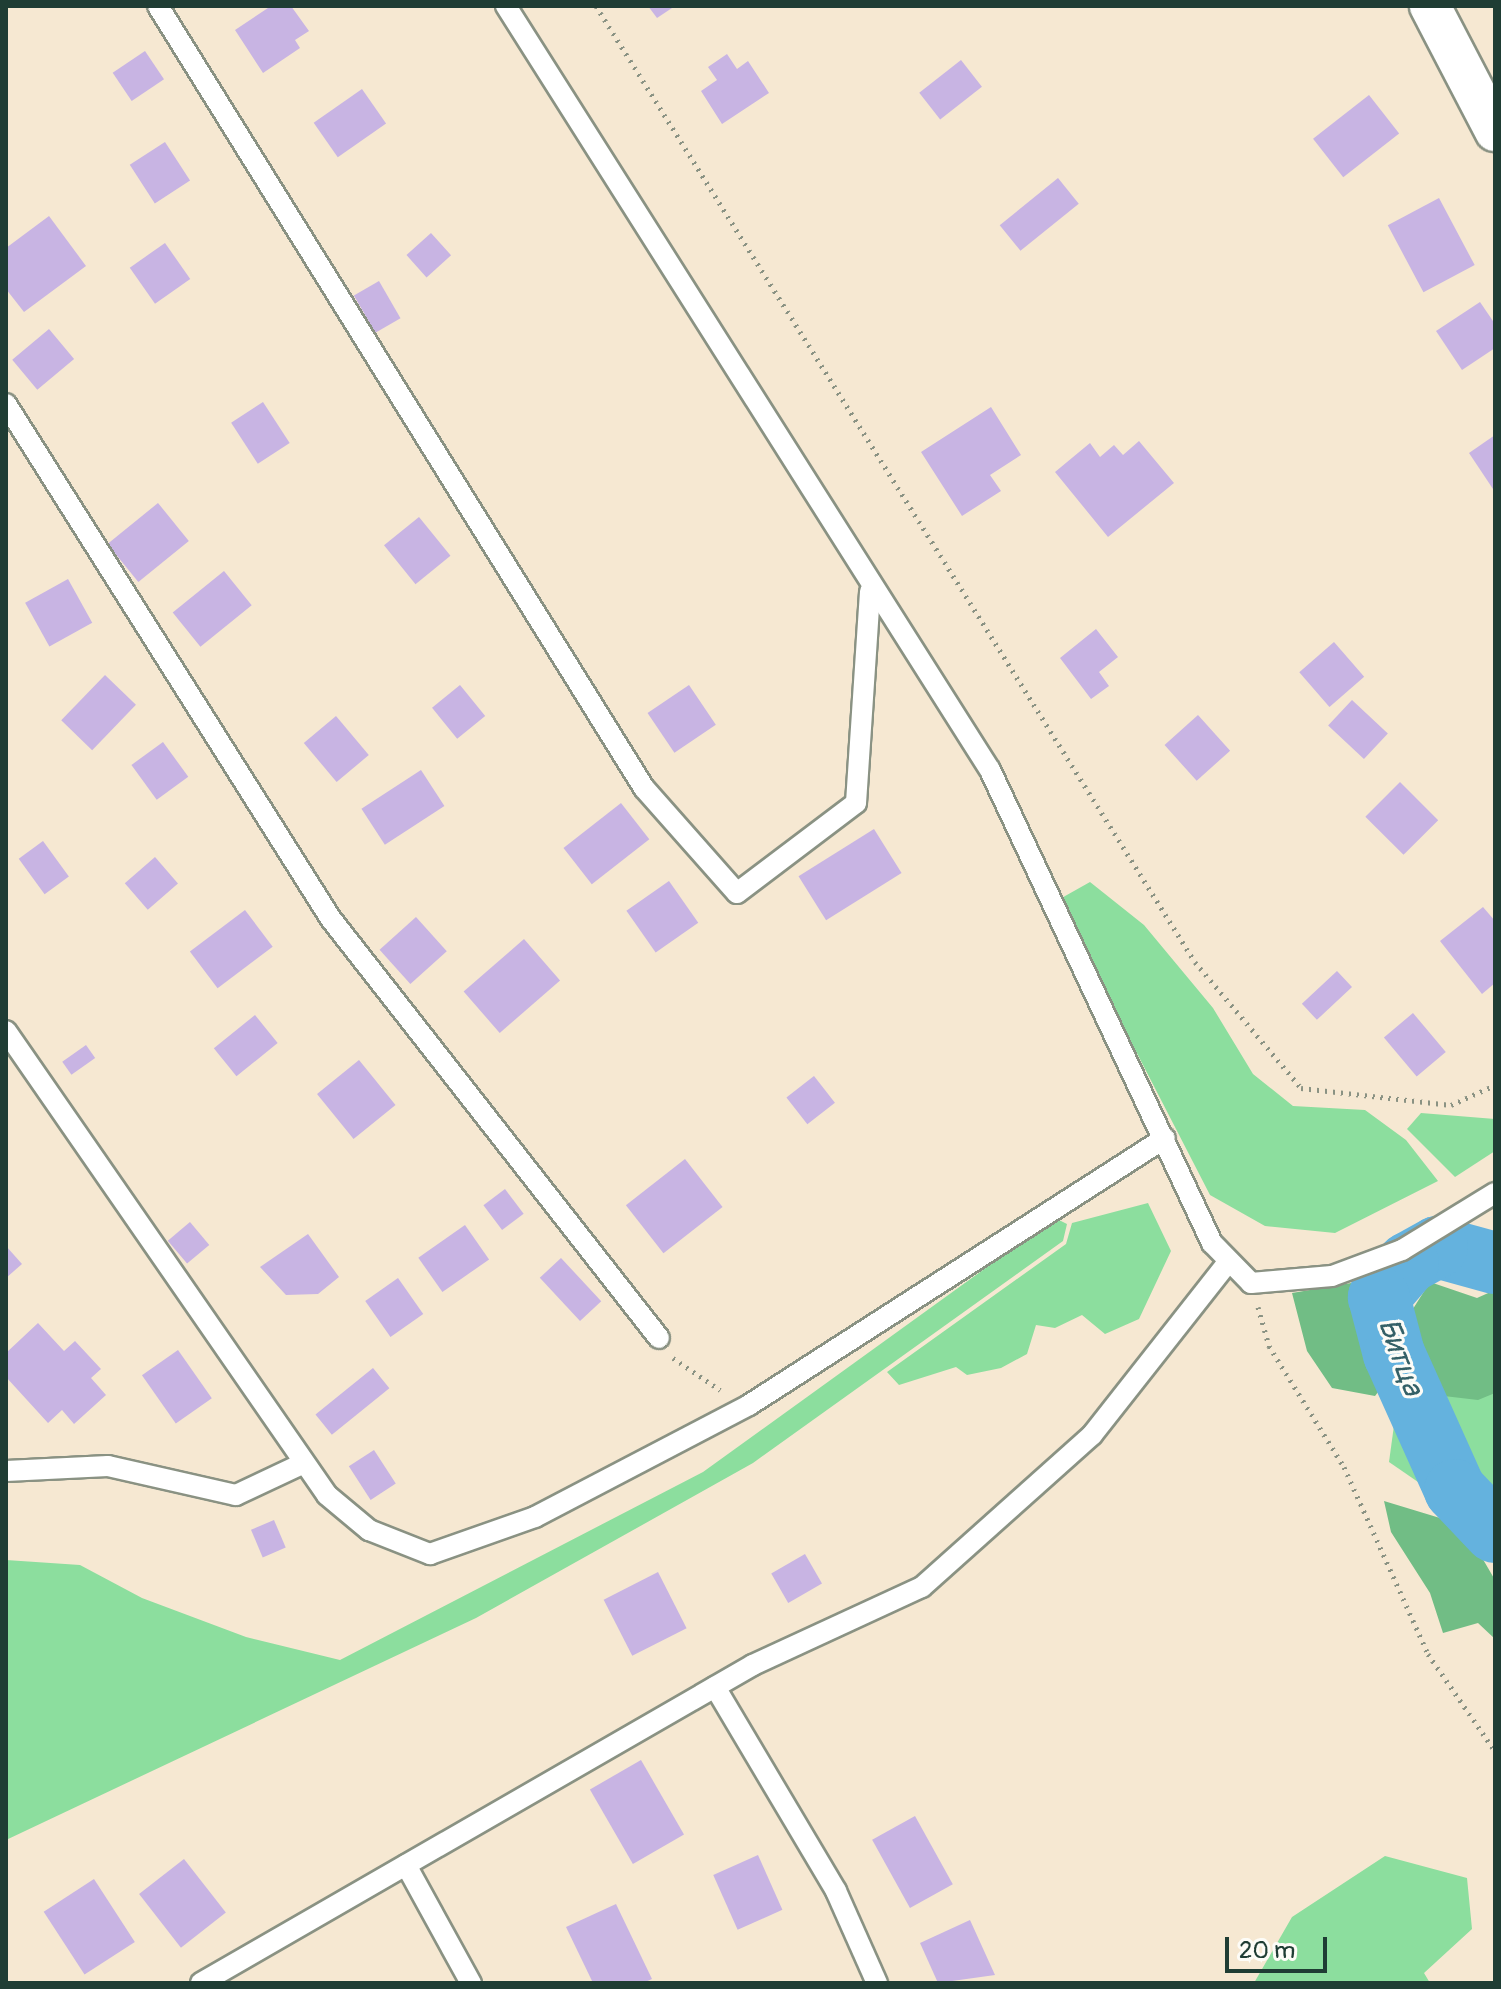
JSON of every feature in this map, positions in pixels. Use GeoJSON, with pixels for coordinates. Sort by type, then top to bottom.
{"type":"FeatureCollection","features":[{"type":"Feature","properties":{"kind":"street"},"geometry":{"type":"LineString","coordinates":[[1430,6],[1495,131]]}},
{"type":"Feature","properties":{"kind":"lane"},"geometry":{"type":"LineString","coordinates":[[158,6],[644,788],[737,893],[856,803],[870,591]]}},
{"type":"Feature","properties":{"kind":"lane"},"geometry":{"type":"LineString","coordinates":[[506,6],[870,591],[990,770],[1212,1243],[1251,1283],[1332,1276],[1402,1250],[1495,1193]]}},
{"type":"Feature","properties":{"kind":"lane"},"geometry":{"type":"LineString","coordinates":[[6,404],[331,919],[659,1338]]}},
{"type":"Feature","properties":{"kind":"lane"},"geometry":{"type":"LineString","coordinates":[[6,1031],[302,1464],[369,1530],[430,1554],[535,1517],[749,1405],[1165,1138]]}},
{"type":"Feature","properties":{"kind":"lane"},"geometry":{"type":"LineString","coordinates":[[201,1983],[715,1687],[922,1587],[1092,1435],[1229,1261]]}},
{"type":"Feature","properties":{"kind":"lane"},"geometry":{"type":"LineString","coordinates":[[6,1471],[108,1466],[236,1495],[302,1464]]}},
{"type":"Feature","properties":{"kind":"lane"},"geometry":{"type":"LineString","coordinates":[[715,1687],[836,1891],[877,1983]]}},
{"type":"Feature","properties":{"kind":"lane"},"geometry":{"type":"LineString","coordinates":[[406,1865],[471,1983]]}},
{"type":"Feature","properties":{"kind":"path"},"geometry":{"type":"LineString","coordinates":[[596,6],[1195,962],[1301,1088],[1451,1105],[1495,1085]]}},
{"type":"Feature","properties":{"kind":"path"},"geometry":{"type":"LineString","coordinates":[[1251,1283],[1269,1346],[1344,1467],[1428,1654],[1495,1751]]}},
{"type":"Feature","properties":{"kind":"path"},"geometry":{"type":"LineString","coordinates":[[659,1338],[681,1371],[749,1405]]}},
{"type":"Feature","properties":{"kind":"green space"},"geometry":{"type":"Polygon","coordinates":[[[1090,882],[1144,925],[1213,1008],[1253,1074],[1293,1106],[1365,1110],[1406,1140],[1438,1181],[1335,1233],[1265,1226],[1210,1195],[1058,900],[1090,882]]]}},
{"type":"Feature","properties":{"kind":"green space"},"geometry":{"type":"Polygon","coordinates":[[[1421,1113],[1495,1119],[1495,1151],[1455,1177],[1407,1129],[1421,1113]]]}},
{"type":"Feature","properties":{"kind":"green space"},"geometry":{"type":"Polygon","coordinates":[[[1148,1203],[1171,1251],[1139,1319],[1105,1334],[1082,1315],[1055,1328],[1036,1325],[1027,1354],[1001,1368],[967,1375],[956,1367],[899,1385],[887,1372],[1066,1244],[1072,1223],[1148,1203]]]}},
{"type":"Feature","properties":{"kind":"green space"},"geometry":{"type":"Polygon","coordinates":[[[1055,1218],[1067,1224],[1063,1241],[753,1463],[476,1618],[6,1840],[6,1560],[80,1565],[142,1598],[246,1637],[340,1660],[703,1472],[1055,1218]]]}},
{"type":"Feature","properties":{"kind":"green space"},"geometry":{"type":"Polygon","coordinates":[[[1375,1279],[1402,1288],[1381,1346],[1389,1378],[1375,1396],[1332,1388],[1307,1351],[1292,1293],[1375,1279]]]}},
{"type":"Feature","properties":{"kind":"green space"},"geometry":{"type":"Polygon","coordinates":[[[1430,1282],[1477,1298],[1495,1290],[1495,1393],[1478,1400],[1427,1394],[1404,1323],[1430,1282]]]}},
{"type":"Feature","properties":{"kind":"green space"},"geometry":{"type":"Polygon","coordinates":[[[1495,1359],[1495,1535],[1389,1462],[1398,1396],[1446,1368],[1495,1359]]]}},
{"type":"Feature","properties":{"kind":"green space"},"geometry":{"type":"Polygon","coordinates":[[[1384,1501],[1463,1525],[1495,1580],[1495,1639],[1478,1623],[1443,1633],[1430,1593],[1391,1532],[1384,1501]]]}},
{"type":"Feature","properties":{"kind":"green space"},"geometry":{"type":"Polygon","coordinates":[[[1385,1856],[1467,1878],[1472,1929],[1424,1973],[1430,1983],[1254,1983],[1292,1917],[1385,1856]]]}},
{"type":"Feature","properties":{"kind":"building"},"geometry":{"type":"Polygon","coordinates":[[[271,6],[291,6],[309,31],[295,40],[300,48],[263,73],[235,30],[271,6]]]}},
{"type":"Feature","properties":{"kind":"building"},"geometry":{"type":"Polygon","coordinates":[[[648,6],[675,6],[657,18],[648,6]]]}},
{"type":"Feature","properties":{"kind":"building"},"geometry":{"type":"Polygon","coordinates":[[[145,51],[164,79],[132,101],[113,73],[145,51]]]}},
{"type":"Feature","properties":{"kind":"building"},"geometry":{"type":"Polygon","coordinates":[[[727,54],[737,69],[748,61],[769,93],[722,124],[701,91],[717,80],[708,67],[727,54]]]}},
{"type":"Feature","properties":{"kind":"building"},"geometry":{"type":"Polygon","coordinates":[[[961,60],[982,87],[940,119],[919,93],[961,60]]]}},
{"type":"Feature","properties":{"kind":"building"},"geometry":{"type":"Polygon","coordinates":[[[362,89],[386,123],[338,157],[314,123],[362,89]]]}},
{"type":"Feature","properties":{"kind":"building"},"geometry":{"type":"Polygon","coordinates":[[[1369,95],[1399,134],[1343,177],[1313,139],[1369,95]]]}},
{"type":"Feature","properties":{"kind":"building"},"geometry":{"type":"Polygon","coordinates":[[[165,142],[190,181],[155,203],[130,165],[165,142]]]}},
{"type":"Feature","properties":{"kind":"building"},"geometry":{"type":"Polygon","coordinates":[[[1058,178],[1079,204],[1020,251],[1000,225],[1058,178]]]}},
{"type":"Feature","properties":{"kind":"building"},"geometry":{"type":"Polygon","coordinates":[[[1439,198],[1475,265],[1423,292],[1388,225],[1439,198]]]}},
{"type":"Feature","properties":{"kind":"building"},"geometry":{"type":"Polygon","coordinates":[[[49,216],[86,266],[24,312],[6,289],[6,248],[49,216]]]}},
{"type":"Feature","properties":{"kind":"building"},"geometry":{"type":"Polygon","coordinates":[[[431,233],[451,255],[427,277],[406,255],[431,233]]]}},
{"type":"Feature","properties":{"kind":"building"},"geometry":{"type":"Polygon","coordinates":[[[165,243],[190,279],[155,304],[130,268],[165,243]]]}},
{"type":"Feature","properties":{"kind":"building"},"geometry":{"type":"Polygon","coordinates":[[[379,281],[400,318],[375,333],[354,296],[379,281]]]}},
{"type":"Feature","properties":{"kind":"building"},"geometry":{"type":"Polygon","coordinates":[[[1480,302],[1495,324],[1495,348],[1462,370],[1436,331],[1480,302]]]}},
{"type":"Feature","properties":{"kind":"building"},"geometry":{"type":"Polygon","coordinates":[[[49,329],[74,359],[37,390],[12,360],[49,329]]]}},
{"type":"Feature","properties":{"kind":"building"},"geometry":{"type":"Polygon","coordinates":[[[263,402],[290,443],[258,464],[231,423],[263,402]]]}},
{"type":"Feature","properties":{"kind":"building"},"geometry":{"type":"Polygon","coordinates":[[[991,407],[1021,455],[990,475],[1001,491],[962,516],[921,452],[991,407]]]}},
{"type":"Feature","properties":{"kind":"building"},"geometry":{"type":"Polygon","coordinates":[[[1495,435],[1495,492],[1469,453],[1495,435]]]}},
{"type":"Feature","properties":{"kind":"building"},"geometry":{"type":"Polygon","coordinates":[[[1139,441],[1174,483],[1108,537],[1055,472],[1090,443],[1100,457],[1114,445],[1123,455],[1139,441]]]}},
{"type":"Feature","properties":{"kind":"building"},"geometry":{"type":"Polygon","coordinates":[[[158,503],[189,541],[138,582],[107,544],[158,503]]]}},
{"type":"Feature","properties":{"kind":"building"},"geometry":{"type":"Polygon","coordinates":[[[419,517],[450,556],[415,584],[384,545],[419,517]]]}},
{"type":"Feature","properties":{"kind":"building"},"geometry":{"type":"Polygon","coordinates":[[[224,571],[252,605],[200,647],[173,613],[224,571]]]}},
{"type":"Feature","properties":{"kind":"building"},"geometry":{"type":"Polygon","coordinates":[[[68,579],[92,623],[49,646],[25,603],[68,579]]]}},
{"type":"Feature","properties":{"kind":"building"},"geometry":{"type":"Polygon","coordinates":[[[1096,629],[1118,657],[1099,672],[1109,686],[1091,699],[1060,658],[1096,629]]]}},
{"type":"Feature","properties":{"kind":"building"},"geometry":{"type":"Polygon","coordinates":[[[1334,642],[1364,677],[1329,707],[1299,672],[1334,642]]]}},
{"type":"Feature","properties":{"kind":"building"},"geometry":{"type":"Polygon","coordinates":[[[105,675],[136,705],[92,750],[61,720],[105,675]]]}},
{"type":"Feature","properties":{"kind":"building"},"geometry":{"type":"Polygon","coordinates":[[[460,685],[485,716],[457,739],[432,708],[460,685]]]}},
{"type":"Feature","properties":{"kind":"building"},"geometry":{"type":"Polygon","coordinates":[[[689,685],[716,725],[674,753],[648,713],[689,685]]]}},
{"type":"Feature","properties":{"kind":"building"},"geometry":{"type":"Polygon","coordinates":[[[1352,700],[1388,733],[1364,759],[1328,726],[1352,700]]]}},
{"type":"Feature","properties":{"kind":"building"},"geometry":{"type":"Polygon","coordinates":[[[1198,715],[1230,751],[1197,781],[1165,745],[1198,715]]]}},
{"type":"Feature","properties":{"kind":"building"},"geometry":{"type":"Polygon","coordinates":[[[336,716],[369,755],[337,782],[304,743],[336,716]]]}},
{"type":"Feature","properties":{"kind":"building"},"geometry":{"type":"Polygon","coordinates":[[[163,742],[188,777],[157,800],[131,765],[163,742]]]}},
{"type":"Feature","properties":{"kind":"building"},"geometry":{"type":"Polygon","coordinates":[[[421,770],[444,806],[385,845],[361,809],[421,770]]]}},
{"type":"Feature","properties":{"kind":"building"},"geometry":{"type":"Polygon","coordinates":[[[1400,782],[1438,820],[1404,855],[1365,817],[1400,782]]]}},
{"type":"Feature","properties":{"kind":"building"},"geometry":{"type":"Polygon","coordinates":[[[621,803],[649,839],[592,884],[563,848],[621,803]]]}},
{"type":"Feature","properties":{"kind":"building"},"geometry":{"type":"Polygon","coordinates":[[[874,829],[902,873],[826,920],[799,876],[874,829]]]}},
{"type":"Feature","properties":{"kind":"building"},"geometry":{"type":"Polygon","coordinates":[[[43,841],[69,877],[45,894],[19,859],[43,841]]]}},
{"type":"Feature","properties":{"kind":"building"},"geometry":{"type":"Polygon","coordinates":[[[155,857],[178,883],[148,910],[125,883],[155,857]]]}},
{"type":"Feature","properties":{"kind":"building"},"geometry":{"type":"Polygon","coordinates":[[[669,881],[698,923],[656,953],[626,911],[669,881]]]}},
{"type":"Feature","properties":{"kind":"building"},"geometry":{"type":"Polygon","coordinates":[[[1483,907],[1495,921],[1495,983],[1482,994],[1440,941],[1483,907]]]}},
{"type":"Feature","properties":{"kind":"building"},"geometry":{"type":"Polygon","coordinates":[[[245,910],[273,947],[218,988],[190,952],[245,910]]]}},
{"type":"Feature","properties":{"kind":"building"},"geometry":{"type":"Polygon","coordinates":[[[416,917],[447,951],[410,984],[380,950],[416,917]]]}},
{"type":"Feature","properties":{"kind":"building"},"geometry":{"type":"Polygon","coordinates":[[[524,939],[560,981],[500,1033],[464,991],[524,939]]]}},
{"type":"Feature","properties":{"kind":"building"},"geometry":{"type":"Polygon","coordinates":[[[1337,971],[1352,987],[1317,1020],[1302,1004],[1337,971]]]}},
{"type":"Feature","properties":{"kind":"building"},"geometry":{"type":"Polygon","coordinates":[[[1413,1013],[1446,1052],[1417,1076],[1384,1037],[1413,1013]]]}},
{"type":"Feature","properties":{"kind":"building"},"geometry":{"type":"Polygon","coordinates":[[[255,1015],[278,1043],[236,1076],[214,1048],[255,1015]]]}},
{"type":"Feature","properties":{"kind":"building"},"geometry":{"type":"Polygon","coordinates":[[[86,1045],[95,1058],[71,1075],[62,1062],[86,1045]]]}},
{"type":"Feature","properties":{"kind":"building"},"geometry":{"type":"Polygon","coordinates":[[[359,1060],[396,1105],[354,1139],[317,1094],[359,1060]]]}},
{"type":"Feature","properties":{"kind":"building"},"geometry":{"type":"Polygon","coordinates":[[[814,1076],[835,1103],[807,1124],[786,1098],[814,1076]]]}},
{"type":"Feature","properties":{"kind":"building"},"geometry":{"type":"Polygon","coordinates":[[[685,1159],[723,1207],[663,1253],[626,1205],[685,1159]]]}},
{"type":"Feature","properties":{"kind":"building"},"geometry":{"type":"Polygon","coordinates":[[[505,1189],[524,1214],[502,1230],[483,1205],[505,1189]]]}},
{"type":"Feature","properties":{"kind":"building"},"geometry":{"type":"Polygon","coordinates":[[[190,1222],[209,1245],[187,1264],[168,1241],[190,1222]]]}},
{"type":"Feature","properties":{"kind":"building"},"geometry":{"type":"Polygon","coordinates":[[[465,1225],[489,1259],[442,1292],[418,1258],[465,1225]]]}},
{"type":"Feature","properties":{"kind":"building"},"geometry":{"type":"Polygon","coordinates":[[[308,1234],[339,1277],[318,1294],[286,1295],[260,1267],[308,1234]]]}},
{"type":"Feature","properties":{"kind":"building"},"geometry":{"type":"Polygon","coordinates":[[[6,1246],[22,1264],[6,1278],[6,1246]]]}},
{"type":"Feature","properties":{"kind":"building"},"geometry":{"type":"Polygon","coordinates":[[[561,1258],[601,1301],[580,1321],[540,1278],[561,1258]]]}},
{"type":"Feature","properties":{"kind":"building"},"geometry":{"type":"Polygon","coordinates":[[[398,1278],[423,1314],[390,1337],[365,1301],[398,1278]]]}},
{"type":"Feature","properties":{"kind":"building"},"geometry":{"type":"Polygon","coordinates":[[[38,1323],[64,1351],[75,1341],[101,1369],[91,1378],[106,1395],[74,1424],[62,1410],[48,1423],[6,1377],[6,1353],[38,1323]]]}},
{"type":"Feature","properties":{"kind":"building"},"geometry":{"type":"Polygon","coordinates":[[[178,1350],[212,1398],[176,1424],[142,1375],[178,1350]]]}},
{"type":"Feature","properties":{"kind":"building"},"geometry":{"type":"Polygon","coordinates":[[[373,1368],[389,1388],[332,1435],[315,1415],[373,1368]]]}},
{"type":"Feature","properties":{"kind":"building"},"geometry":{"type":"Polygon","coordinates":[[[374,1450],[396,1484],[371,1500],[349,1466],[374,1450]]]}},
{"type":"Feature","properties":{"kind":"building"},"geometry":{"type":"Polygon","coordinates":[[[274,1520],[286,1548],[263,1557],[251,1530],[274,1520]]]}},
{"type":"Feature","properties":{"kind":"building"},"geometry":{"type":"Polygon","coordinates":[[[805,1554],[822,1583],[788,1603],[771,1574],[805,1554]]]}},
{"type":"Feature","properties":{"kind":"building"},"geometry":{"type":"Polygon","coordinates":[[[658,1572],[687,1628],[632,1656],[604,1600],[658,1572]]]}},
{"type":"Feature","properties":{"kind":"building"},"geometry":{"type":"Polygon","coordinates":[[[641,1760],[684,1834],[633,1864],[590,1790],[641,1760]]]}},
{"type":"Feature","properties":{"kind":"building"},"geometry":{"type":"Polygon","coordinates":[[[915,1816],[953,1884],[910,1908],[872,1840],[915,1816]]]}},
{"type":"Feature","properties":{"kind":"building"},"geometry":{"type":"Polygon","coordinates":[[[758,1855],[782,1910],[738,1930],[713,1875],[758,1855]]]}},
{"type":"Feature","properties":{"kind":"building"},"geometry":{"type":"Polygon","coordinates":[[[184,1859],[226,1913],[181,1948],[139,1894],[184,1859]]]}},
{"type":"Feature","properties":{"kind":"building"},"geometry":{"type":"Polygon","coordinates":[[[94,1879],[135,1942],[85,1975],[44,1912],[94,1879]]]}},
{"type":"Feature","properties":{"kind":"building"},"geometry":{"type":"Polygon","coordinates":[[[616,1904],[652,1979],[643,1983],[593,1983],[566,1927],[616,1904]]]}},
{"type":"Feature","properties":{"kind":"building"},"geometry":{"type":"Polygon","coordinates":[[[970,1920],[995,1975],[938,1983],[920,1943],[970,1920]]]}},
{"type":"Feature","properties":{"kind":"waterway","name":"Битца"},"geometry":{"type":"LineString","coordinates":[[1495,1263],[1437,1247],[1408,1263],[1379,1297],[1394,1354],[1455,1490],[1495,1532]]}}]}
